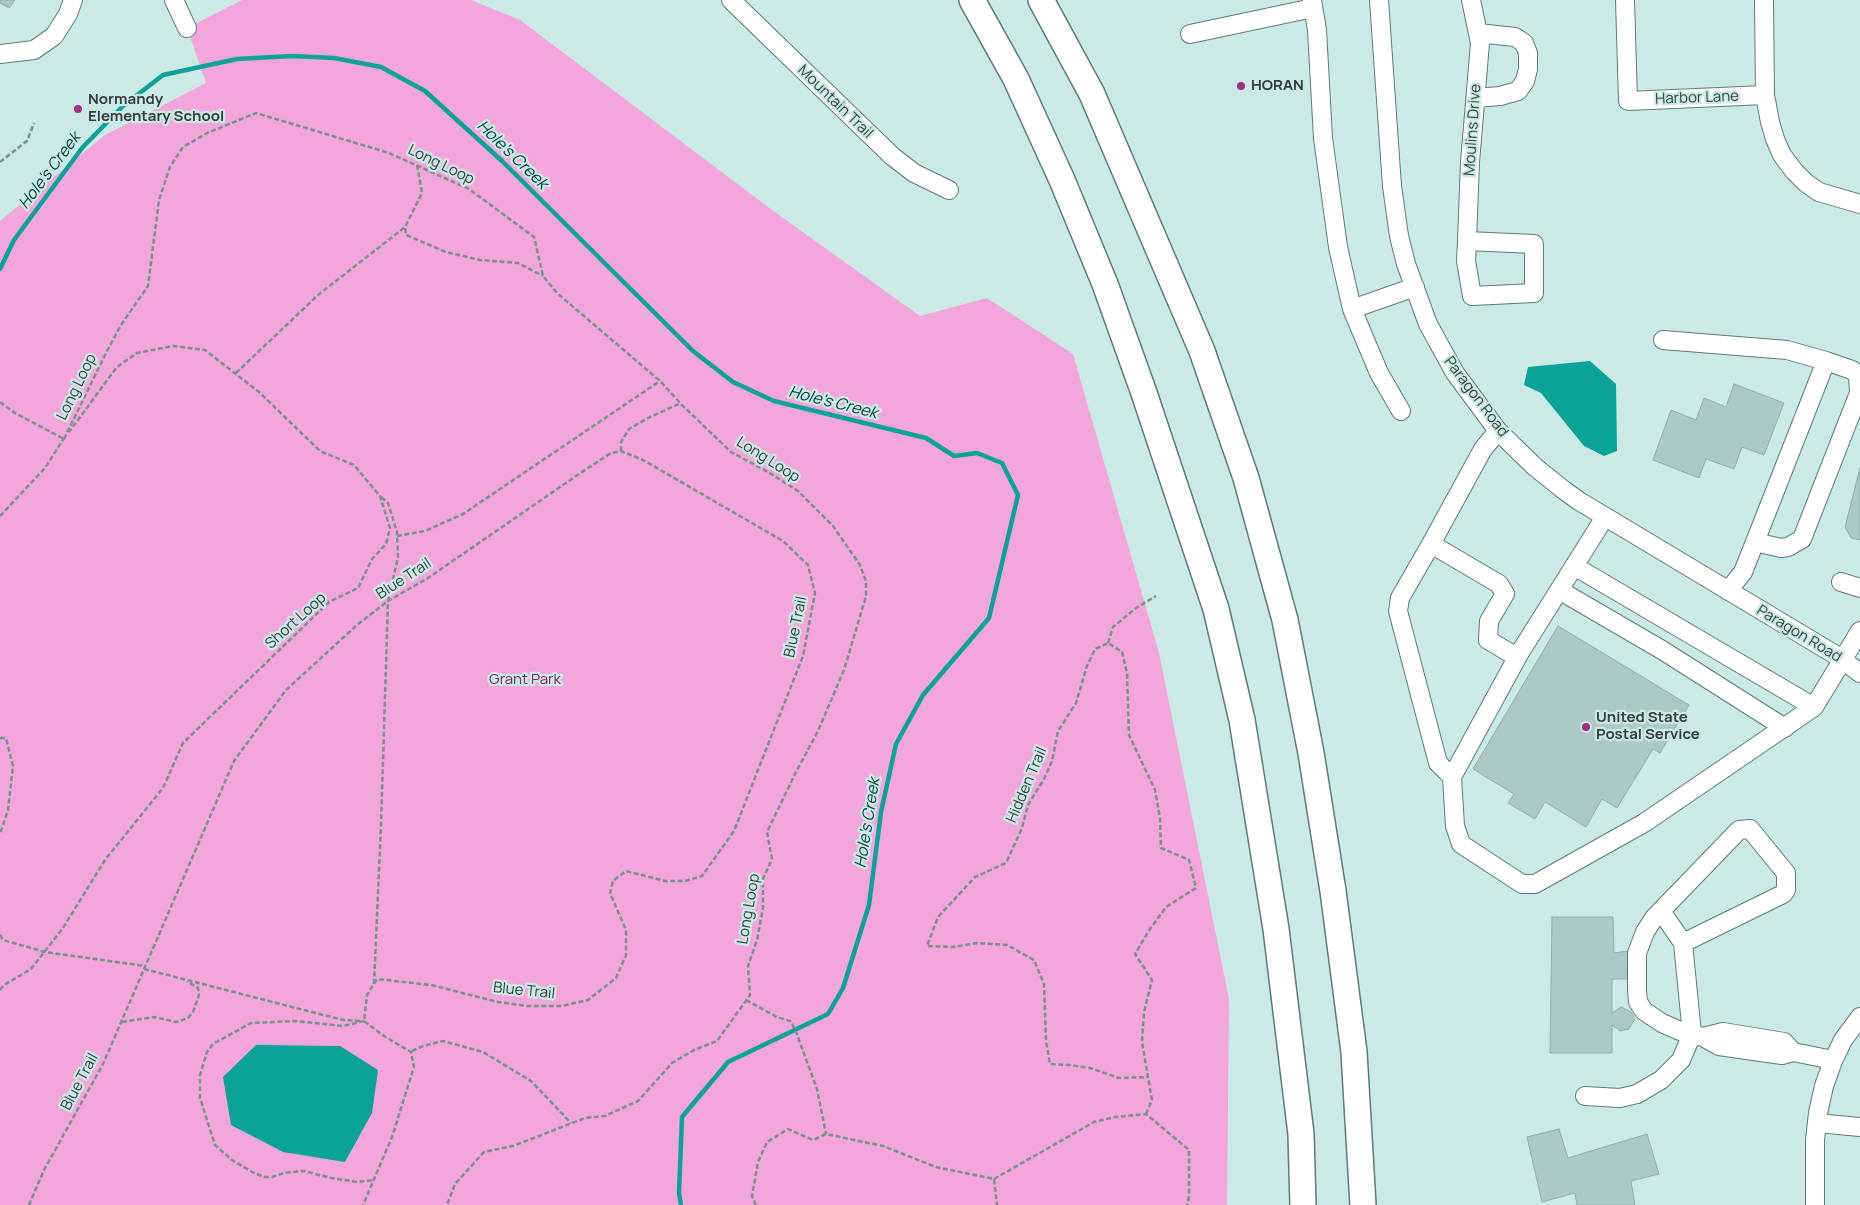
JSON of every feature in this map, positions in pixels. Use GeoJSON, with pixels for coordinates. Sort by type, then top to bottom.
{"type":"FeatureCollection","features":[{"type":"Feature","properties":{"kind":"highway"},"geometry":{"type":"LineString","coordinates":[[972,0],[1016,79],[1062,180],[1105,284],[1144,393],[1216,609],[1242,720],[1276,929],[1301,1134],[1303,1205]]}},
{"type":"Feature","properties":{"kind":"highway"},"geometry":{"type":"LineString","coordinates":[[1041,0],[1092,94],[1202,351],[1246,478],[1282,611],[1311,752],[1333,891],[1354,1052],[1363,1205]]}},
{"type":"Feature","properties":{"kind":"street"},"geometry":{"type":"LineString","coordinates":[[0,54],[34,50],[54,36],[68,14],[73,0]]}},
{"type":"Feature","properties":{"kind":"street"},"geometry":{"type":"LineString","coordinates":[[174,0],[187,28]]}},
{"type":"Feature","properties":{"kind":"street","name":"Mountain Trail"},"geometry":{"type":"LineString","coordinates":[[731,0],[887,151],[914,173],[949,190]]}},
{"type":"Feature","properties":{"kind":"street","name":"Paragon Road"},"geometry":{"type":"LineString","coordinates":[[1378,0],[1392,186],[1399,236],[1406,264],[1428,324],[1455,373],[1498,430],[1535,466],[1565,491],[1860,672]]}},
{"type":"Feature","properties":{"kind":"street","name":"Moulins Drive"},"geometry":{"type":"LineString","coordinates":[[1467,241],[1534,244],[1534,293],[1472,296],[1466,262],[1470,162],[1480,43],[1471,0]]}},
{"type":"Feature","properties":{"kind":"street","name":"Harbor Lane"},"geometry":{"type":"LineString","coordinates":[[1625,0],[1628,101],[1766,95]]}},
{"type":"Feature","properties":{"kind":"street"},"geometry":{"type":"LineString","coordinates":[[1764,0],[1766,95],[1770,122],[1782,155],[1794,171],[1819,192],[1860,204]]}},
{"type":"Feature","properties":{"kind":"street"},"geometry":{"type":"LineString","coordinates":[[1190,34],[1313,4],[1317,30],[1323,138],[1338,247],[1352,309],[1379,373],[1401,411]]}},
{"type":"Feature","properties":{"kind":"street"},"geometry":{"type":"LineString","coordinates":[[1476,98],[1500,96],[1518,90],[1525,81],[1528,69],[1528,53],[1524,44],[1515,37],[1478,33]]}},
{"type":"Feature","properties":{"kind":"street"},"geometry":{"type":"LineString","coordinates":[[1352,309],[1414,287]]}},
{"type":"Feature","properties":{"kind":"street"},"geometry":{"type":"LineString","coordinates":[[1663,340],[1787,350],[1852,370],[1858,375],[1859,393],[1856,402],[1802,539],[1788,547],[1781,548],[1755,542]]}},
{"type":"Feature","properties":{"kind":"street"},"geometry":{"type":"LineString","coordinates":[[1728,591],[1743,572],[1826,361]]}},
{"type":"Feature","properties":{"kind":"street"},"geometry":{"type":"LineString","coordinates":[[1452,778],[1438,763],[1398,611],[1400,598],[1483,448],[1498,430]]}},
{"type":"Feature","properties":{"kind":"street"},"geometry":{"type":"LineString","coordinates":[[1605,517],[1519,654],[1452,778],[1455,826],[1461,844],[1522,884],[1535,884],[1644,823],[1814,707],[1860,631]]}},
{"type":"Feature","properties":{"kind":"street"},"geometry":{"type":"LineString","coordinates":[[1431,544],[1499,584],[1505,594],[1489,621],[1488,640],[1510,653],[1519,654]]}},
{"type":"Feature","properties":{"kind":"street"},"geometry":{"type":"LineString","coordinates":[[1574,566],[1814,707]]}},
{"type":"Feature","properties":{"kind":"street"},"geometry":{"type":"LineString","coordinates":[[1841,582],[1860,588]]}},
{"type":"Feature","properties":{"kind":"street"},"geometry":{"type":"LineString","coordinates":[[1559,590],[1662,650],[1785,728]]}},
{"type":"Feature","properties":{"kind":"street"},"geometry":{"type":"LineString","coordinates":[[1683,943],[1783,894],[1787,882],[1786,873],[1750,830],[1739,830],[1661,911],[1645,932],[1638,953],[1638,1002],[1644,1011],[1662,1024],[1697,1036],[1723,1032],[1784,1042],[1793,1052],[1834,1060]]}},
{"type":"Feature","properties":{"kind":"street"},"geometry":{"type":"LineString","coordinates":[[1585,1096],[1620,1098],[1636,1094],[1661,1080],[1681,1060],[1697,1036],[1683,943],[1661,911]]}},
{"type":"Feature","properties":{"kind":"street"},"geometry":{"type":"LineString","coordinates":[[1815,1205],[1815,1140],[1824,1086],[1843,1040],[1860,1017]]}},
{"type":"Feature","properties":{"kind":"street"},"geometry":{"type":"LineString","coordinates":[[1817,1123],[1860,1127]]}},
{"type":"Feature","properties":{"kind":"path","name":"Long Loop"},"geometry":{"type":"LineString","coordinates":[[64,439],[107,350],[121,325],[148,286],[159,200],[170,167],[183,147],[207,132],[256,113],[389,153],[417,165],[468,189],[534,237],[543,276],[557,293],[660,381],[731,452],[798,491],[833,526],[860,565],[866,581],[866,596],[844,670],[818,732],[767,832],[772,859],[763,880],[763,908],[757,940],[748,966],[750,995],[717,1041],[694,1050],[672,1064],[638,1101],[605,1116],[585,1118],[513,1146],[484,1152],[455,1184],[447,1205]]}},
{"type":"Feature","properties":{"kind":"path"},"geometry":{"type":"LineString","coordinates":[[0,162],[27,141],[34,123]]}},
{"type":"Feature","properties":{"kind":"path"},"geometry":{"type":"LineString","coordinates":[[236,373],[318,295],[405,227],[422,193],[417,165]]}},
{"type":"Feature","properties":{"kind":"path"},"geometry":{"type":"LineString","coordinates":[[405,227],[406,235],[446,252],[480,260],[518,263],[543,276]]}},
{"type":"Feature","properties":{"kind":"path","name":"Short Loop"},"geometry":{"type":"LineString","coordinates":[[0,990],[4,985],[31,969],[63,928],[105,860],[163,788],[183,743],[330,602],[358,588],[372,559],[386,544],[390,528],[380,496],[354,465],[320,451],[259,392],[205,350],[174,346],[137,353],[117,367],[64,439]]}},
{"type":"Feature","properties":{"kind":"path"},"geometry":{"type":"LineString","coordinates":[[397,536],[425,531],[463,514],[660,381]]}},
{"type":"Feature","properties":{"kind":"path"},"geometry":{"type":"LineString","coordinates":[[0,402],[15,413],[64,439],[45,468],[0,516]]}},
{"type":"Feature","properties":{"kind":"path"},"geometry":{"type":"LineString","coordinates":[[621,451],[620,442],[629,429],[680,403]]}},
{"type":"Feature","properties":{"kind":"path","name":"Blue Trail"},"geometry":{"type":"LineString","coordinates":[[29,1205],[44,1170],[103,1064],[234,761],[286,690],[357,625],[388,602],[428,578],[579,474],[611,453],[621,451],[643,460],[783,541],[808,564],[815,593],[803,656],[734,831],[702,876],[685,881],[665,881],[626,871],[613,881],[610,893],[626,930],[626,954],[616,978],[588,1000],[562,1006],[528,1006],[498,1002],[408,982],[377,979],[374,985]]}},
{"type":"Feature","properties":{"kind":"path"},"geometry":{"type":"LineString","coordinates":[[364,1021],[367,995],[374,985],[388,602],[398,557],[397,536],[388,503],[380,496]]}},
{"type":"Feature","properties":{"kind":"path"},"geometry":{"type":"LineString","coordinates":[[1146,1114],[1152,1100],[1142,1042],[1144,1012],[1152,980],[1135,954],[1166,907],[1196,888],[1189,860],[1161,848],[1160,818],[1155,790],[1130,735],[1127,673],[1122,652],[1108,643],[1113,627],[1136,608],[1156,596]]}},
{"type":"Feature","properties":{"kind":"path","name":"Hidden Trail"},"geometry":{"type":"LineString","coordinates":[[1108,643],[1095,649],[1086,666],[1076,703],[1058,731],[1052,761],[1044,780],[1028,805],[1022,828],[1006,863],[975,877],[938,917],[927,946],[953,947],[984,943],[1007,946],[1021,952],[1034,960],[1044,984],[1046,1041],[1050,1064],[1090,1068],[1119,1078],[1148,1077]]}},
{"type":"Feature","properties":{"kind":"path"},"geometry":{"type":"LineString","coordinates":[[0,738],[6,738],[13,766],[8,810],[0,834]]}},
{"type":"Feature","properties":{"kind":"path"},"geometry":{"type":"LineString","coordinates":[[0,935],[3,940],[45,952],[144,967],[183,979],[342,1020],[364,1021],[384,1036],[411,1052],[414,1067],[392,1137],[363,1205]]}},
{"type":"Feature","properties":{"kind":"path"},"geometry":{"type":"LineString","coordinates":[[122,1022],[154,1017],[176,1022],[188,1018],[193,1012],[199,995],[198,988],[183,979]]}},
{"type":"Feature","properties":{"kind":"path"},"geometry":{"type":"LineString","coordinates":[[746,1000],[777,1017],[790,1021],[795,1028],[817,1090],[826,1134]]}},
{"type":"Feature","properties":{"kind":"path"},"geometry":{"type":"LineString","coordinates":[[364,1021],[343,1026],[295,1021],[251,1022],[213,1044],[207,1052],[200,1075],[200,1098],[215,1145],[232,1160],[254,1173],[272,1178],[284,1173],[304,1171],[331,1178],[374,1180]]}},
{"type":"Feature","properties":{"kind":"path"},"geometry":{"type":"LineString","coordinates":[[411,1052],[443,1041],[483,1052],[531,1081],[571,1123]]}},
{"type":"Feature","properties":{"kind":"path"},"geometry":{"type":"LineString","coordinates":[[756,1205],[752,1196],[758,1162],[767,1142],[788,1129],[812,1140],[826,1134],[883,1146],[936,1167],[994,1179],[1094,1122],[1114,1117],[1146,1114],[1152,1117],[1189,1150],[1189,1196],[1187,1205]]}},
{"type":"Feature","properties":{"kind":"path"},"geometry":{"type":"LineString","coordinates":[[994,1179],[997,1205]]}},
{"type":"Feature","properties":{"kind":"green space","name":"Grant Park"},"geometry":{"type":"Polygon","coordinates":[[[242,0],[471,0],[520,20],[772,210],[920,316],[987,298],[1073,354],[1159,653],[1229,999],[1227,1205],[0,1205],[0,221],[105,135],[206,83],[187,28],[242,0]]]}},
{"type":"Feature","properties":{"kind":"water"},"geometry":{"type":"Polygon","coordinates":[[[1590,361],[1616,384],[1617,451],[1604,456],[1584,446],[1541,393],[1524,385],[1528,367],[1590,361]]]}},
{"type":"Feature","properties":{"kind":"water"},"geometry":{"type":"Polygon","coordinates":[[[256,1045],[340,1046],[378,1070],[372,1113],[345,1162],[283,1152],[231,1125],[223,1077],[256,1045]]]}},
{"type":"Feature","properties":{"kind":"building"},"geometry":{"type":"Polygon","coordinates":[[[0,0],[15,0],[9,8],[0,3],[0,0]]]}},
{"type":"Feature","properties":{"kind":"building"},"geometry":{"type":"Polygon","coordinates":[[[1734,384],[1784,403],[1764,455],[1742,447],[1734,469],[1706,459],[1699,478],[1653,460],[1671,410],[1696,420],[1704,398],[1726,407],[1734,384]]]}},
{"type":"Feature","properties":{"kind":"building"},"geometry":{"type":"Polygon","coordinates":[[[1860,468],[1860,540],[1851,538],[1845,527],[1860,468]]]}},
{"type":"Feature","properties":{"kind":"building","name":"United State Postal Service"},"geometry":{"type":"Polygon","coordinates":[[[1558,626],[1689,705],[1660,753],[1653,749],[1617,808],[1602,799],[1586,827],[1545,802],[1535,819],[1508,803],[1514,794],[1473,769],[1558,626]]]}},
{"type":"Feature","properties":{"kind":"building"},"geometry":{"type":"Polygon","coordinates":[[[1552,917],[1613,917],[1614,953],[1628,951],[1627,979],[1612,979],[1612,1013],[1621,1007],[1631,1012],[1635,1019],[1629,1029],[1620,1031],[1612,1025],[1612,1053],[1550,1053],[1552,917]]]}},
{"type":"Feature","properties":{"kind":"building"},"geometry":{"type":"Polygon","coordinates":[[[1559,1129],[1568,1158],[1647,1134],[1659,1174],[1631,1181],[1635,1205],[1577,1205],[1575,1193],[1542,1202],[1527,1137],[1559,1129]]]}},
{"type":"Feature","properties":{"kind":"waterway","name":"Hole's Creek"},"geometry":{"type":"LineString","coordinates":[[0,269],[14,240],[82,148],[123,106],[163,75],[237,59],[292,56],[334,58],[381,67],[425,91],[502,161],[693,351],[733,382],[774,401],[926,438],[954,456],[977,453],[1002,463],[1018,495],[989,618],[923,695],[896,744],[881,812],[869,905],[843,988],[828,1014],[728,1062],[682,1117],[679,1193],[681,1205]]}},
{"type":"Feature","properties":{"kind":"place","name":"HORAN"},"geometry":{"type":"Point","coordinates":[1241,86]}},
{"type":"Feature","properties":{"kind":"place","name":"Normandy Elementary School"},"geometry":{"type":"Point","coordinates":[78,109]}},
{"type":"Feature","properties":{"kind":"place","name":"United State Postal Service"},"geometry":{"type":"Point","coordinates":[1586,727]}}]}
